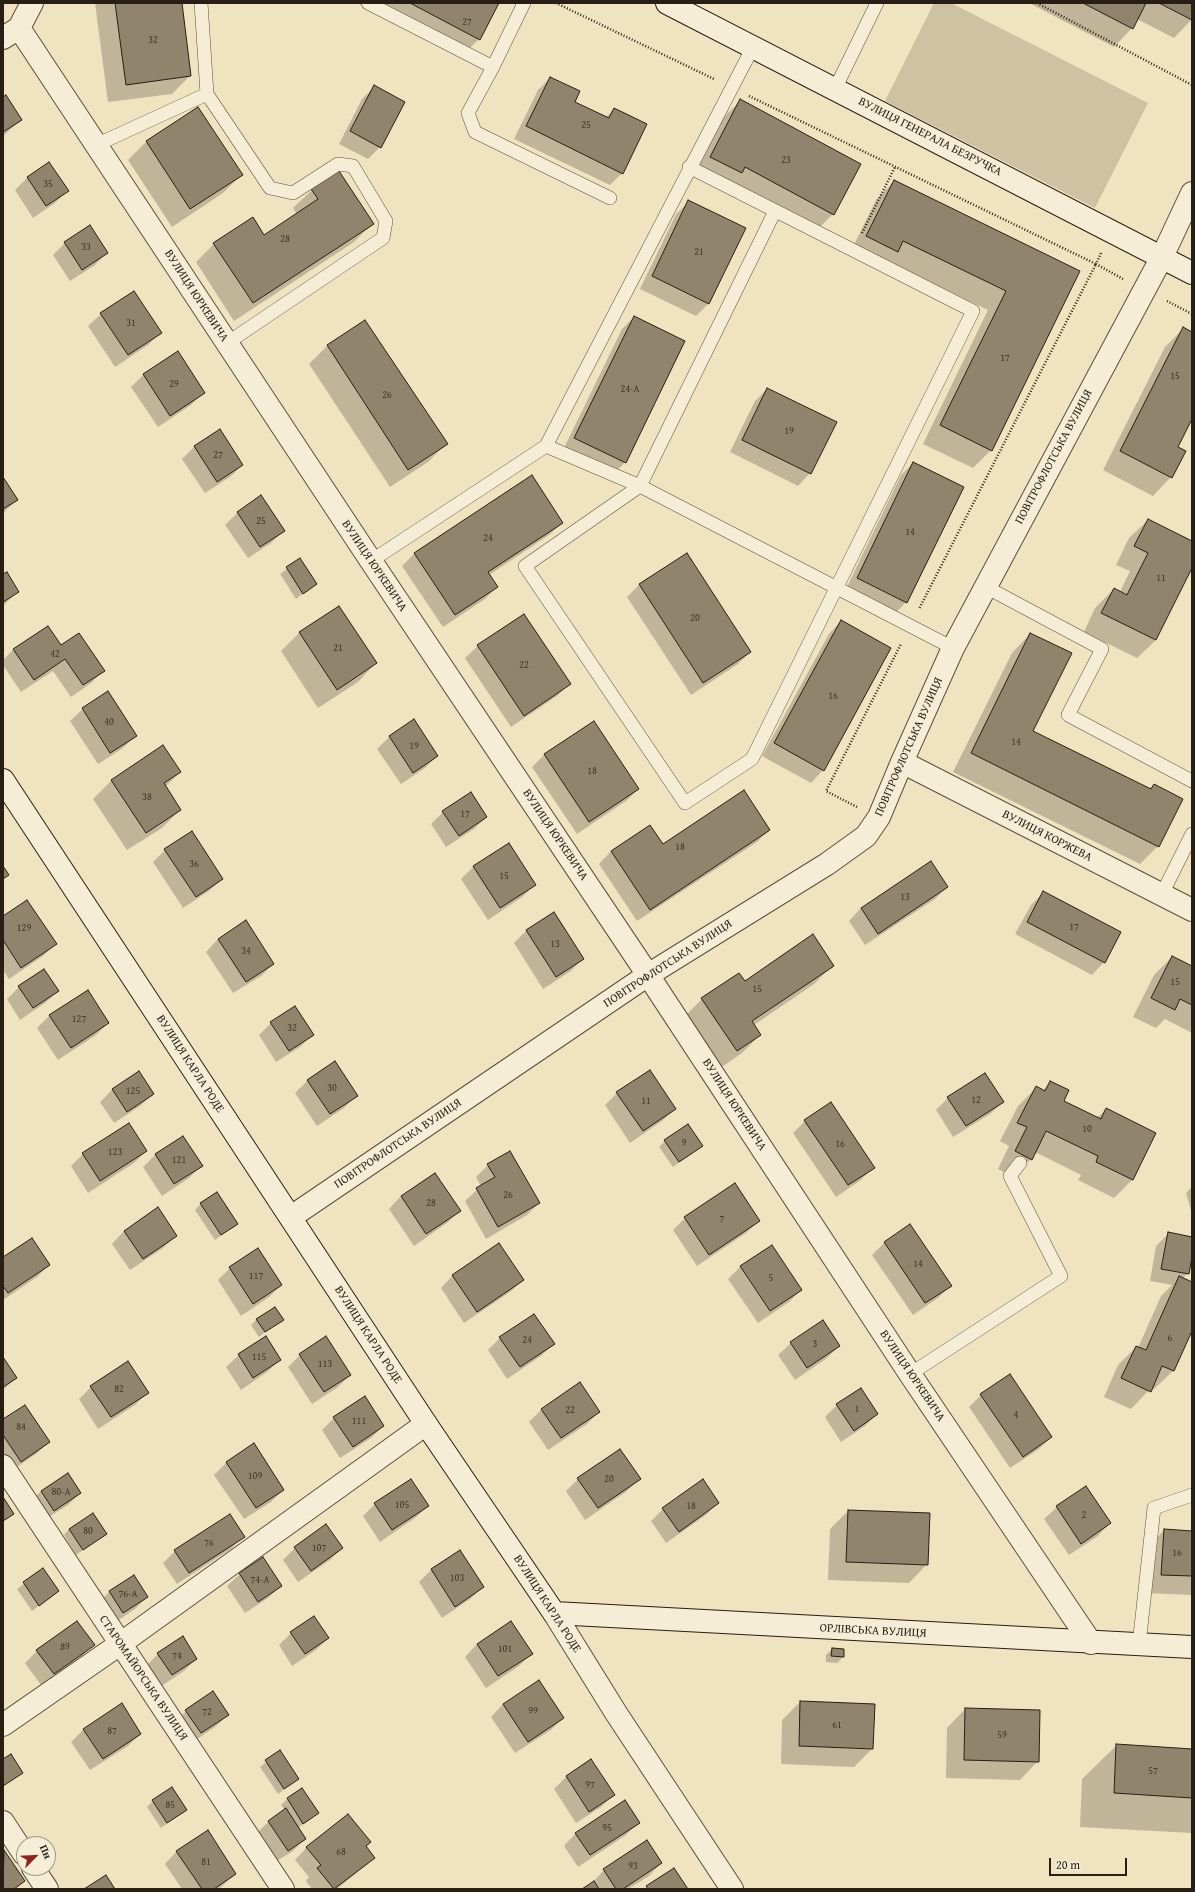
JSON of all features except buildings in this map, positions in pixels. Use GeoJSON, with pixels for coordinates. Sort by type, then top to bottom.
{"type":"FeatureCollection","features":[{"type":"Feature","properties":{"kind":"street"},"geometry":{"type":"LineString","coordinates":[[11,33],[32,3]]}},
{"type":"Feature","properties":{"kind":"street","name":"ВУЛИЦЯ ГЕНЕРАЛА БЕЗРУЧКА"},"geometry":{"type":"LineString","coordinates":[[667,3],[1192,273]]}},
{"type":"Feature","properties":{"kind":"street","name":"ВУЛИЦЯ ЮРКЕВИЧА"},"geometry":{"type":"LineString","coordinates":[[11,33],[96,145],[371,561],[648,975],[910,1374],[1091,1643]]}},
{"type":"Feature","properties":{"kind":"street","name":"ПОВІТРОФЛОТСЬКА ВУЛИЦЯ"},"geometry":{"type":"LineString","coordinates":[[291,1217],[648,975],[828,864],[866,836],[879,817],[953,648],[984,586],[1162,257],[1192,193]]}},
{"type":"Feature","properties":{"kind":"street","name":"ВУЛИЦЯ КОРЖЕВА"},"geometry":{"type":"LineString","coordinates":[[902,762],[1192,910]]}},
{"type":"Feature","properties":{"kind":"street","name":"ВУЛИЦЯ КАРЛА РОДЕ"},"geometry":{"type":"LineString","coordinates":[[3,780],[426,1424],[554,1613],[616,1713],[732,1889]]}},
{"type":"Feature","properties":{"kind":"street"},"geometry":{"type":"LineString","coordinates":[[3,1726],[120,1644],[426,1424]]}},
{"type":"Feature","properties":{"kind":"street","name":"СТАРОМАЙОРСЬКА ВУЛИЦЯ"},"geometry":{"type":"LineString","coordinates":[[3,1466],[283,1889]]}},
{"type":"Feature","properties":{"kind":"street","name":"ОРЛІВСЬКА ВУЛИЦЯ"},"geometry":{"type":"LineString","coordinates":[[554,1613],[1091,1643],[1192,1647]]}},
{"type":"Feature","properties":{"kind":"street"},"geometry":{"type":"LineString","coordinates":[[3,1822],[16,1842]]}},
{"type":"Feature","properties":{"kind":"street"},"geometry":{"type":"LineString","coordinates":[[39,1876],[47,1889]]}},
{"type":"Feature","properties":{"kind":"lane"},"geometry":{"type":"LineString","coordinates":[[201,3],[207,94],[270,188],[293,193],[338,164],[353,166],[386,221],[383,238],[227,343]]}},
{"type":"Feature","properties":{"kind":"lane"},"geometry":{"type":"LineString","coordinates":[[368,3],[492,67]]}},
{"type":"Feature","properties":{"kind":"lane"},"geometry":{"type":"LineString","coordinates":[[524,3],[468,113],[475,132],[610,198]]}},
{"type":"Feature","properties":{"kind":"lane"},"geometry":{"type":"LineString","coordinates":[[835,89],[877,3]]}},
{"type":"Feature","properties":{"kind":"lane"},"geometry":{"type":"LineString","coordinates":[[371,561],[546,446],[690,167],[754,47]]}},
{"type":"Feature","properties":{"kind":"lane"},"geometry":{"type":"LineString","coordinates":[[96,145],[207,94]]}},
{"type":"Feature","properties":{"kind":"lane"},"geometry":{"type":"LineString","coordinates":[[690,167],[973,311],[752,759],[685,804],[525,566],[640,486],[775,211]]}},
{"type":"Feature","properties":{"kind":"lane"},"geometry":{"type":"LineString","coordinates":[[546,446],[640,486],[953,648]]}},
{"type":"Feature","properties":{"kind":"lane"},"geometry":{"type":"LineString","coordinates":[[984,586],[1102,649],[1068,715],[1192,781]]}},
{"type":"Feature","properties":{"kind":"lane"},"geometry":{"type":"LineString","coordinates":[[1162,894],[1192,834]]}},
{"type":"Feature","properties":{"kind":"lane"},"geometry":{"type":"LineString","coordinates":[[910,1374],[1061,1276],[1010,1176],[1020,1163]]}},
{"type":"Feature","properties":{"kind":"lane"},"geometry":{"type":"LineString","coordinates":[[1139,1645],[1154,1508],[1192,1495]]}},
{"type":"Feature","properties":{"kind":"path"},"geometry":{"type":"LineString","coordinates":[[556,3],[1096,264],[826,791],[879,817]]}},
{"type":"Feature","properties":{"kind":"path"},"geometry":{"type":"LineString","coordinates":[[1037,3],[1192,85]]}},
{"type":"Feature","properties":{"kind":"path"},"geometry":{"type":"LineString","coordinates":[[853,251],[895,167]]}},
{"type":"Feature","properties":{"kind":"shaded area"},"geometry":{"type":"Polygon","coordinates":[[[934,3],[951,3],[1148,103],[1095,208],[885,101],[934,3]]]}}]}
